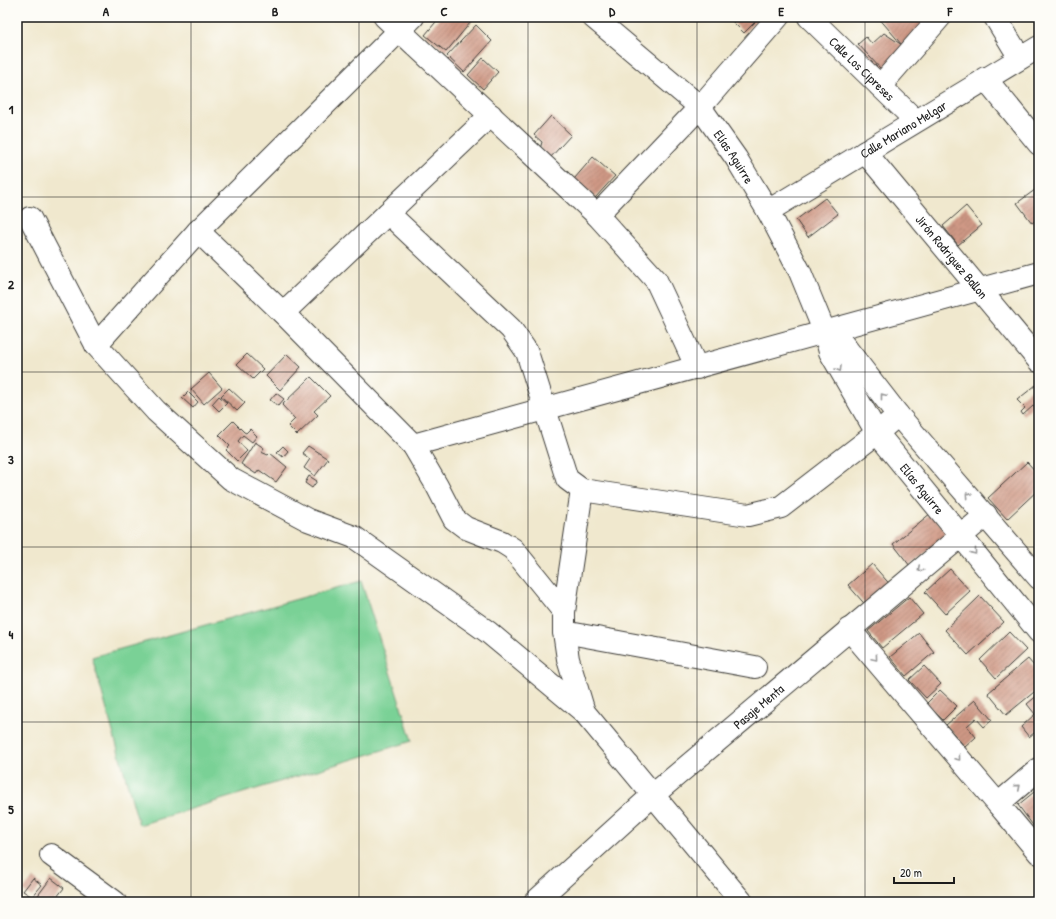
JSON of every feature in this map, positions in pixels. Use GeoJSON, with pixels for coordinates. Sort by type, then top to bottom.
{"type":"FeatureCollection","features":[{"type":"Feature","properties":{"kind":"street","name":"Elías Aguirre"},"geometry":{"type":"LineString","coordinates":[[593,17],[700,107],[736,158],[768,210],[800,272],[825,333],[830,352],[877,433],[1039,632]]}},
{"type":"Feature","properties":{"kind":"street"},"geometry":{"type":"LineString","coordinates":[[597,215],[700,107],[778,17]]}},
{"type":"Feature","properties":{"kind":"street","name":"Calle Los Cipreses"},"geometry":{"type":"LineString","coordinates":[[809,17],[915,120]]}},
{"type":"Feature","properties":{"kind":"street"},"geometry":{"type":"LineString","coordinates":[[880,86],[940,17]]}},
{"type":"Feature","properties":{"kind":"street"},"geometry":{"type":"LineString","coordinates":[[995,17],[1020,58]]}},
{"type":"Feature","properties":{"kind":"street"},"geometry":{"type":"LineString","coordinates":[[96,345],[198,231],[399,21],[491,115],[597,215],[656,280],[697,368]]}},
{"type":"Feature","properties":{"kind":"street","name":"Calle Mariano Melgar"},"geometry":{"type":"LineString","coordinates":[[768,210],[866,152],[915,120],[1039,47]]}},
{"type":"Feature","properties":{"kind":"street"},"geometry":{"type":"LineString","coordinates":[[985,78],[1039,144]]}},
{"type":"Feature","properties":{"kind":"street"},"geometry":{"type":"LineString","coordinates":[[283,313],[491,115]]}},
{"type":"Feature","properties":{"kind":"street","name":"Jirón Rodriguez Ballon"},"geometry":{"type":"LineString","coordinates":[[866,152],[1039,360]]}},
{"type":"Feature","properties":{"kind":"street"},"geometry":{"type":"LineString","coordinates":[[388,213],[511,329],[528,352],[567,479],[582,490],[748,516],[781,507],[898,415]]}},
{"type":"Feature","properties":{"kind":"street"},"geometry":{"type":"LineString","coordinates":[[30,218],[96,345],[156,412],[231,479],[308,520],[354,537],[488,632],[584,712],[742,902]]}},
{"type":"Feature","properties":{"kind":"street"},"geometry":{"type":"LineString","coordinates":[[198,231],[283,313],[413,445],[454,519],[466,528],[502,542],[513,548],[564,622],[755,667]]}},
{"type":"Feature","properties":{"kind":"street"},"geometry":{"type":"LineString","coordinates":[[413,445],[1039,273]]}},
{"type":"Feature","properties":{"kind":"street"},"geometry":{"type":"LineString","coordinates":[[825,333],[843,344],[898,415],[1039,578]]}},
{"type":"Feature","properties":{"kind":"street"},"geometry":{"type":"LineString","coordinates":[[582,490],[564,622],[568,659],[584,712]]}},
{"type":"Feature","properties":{"kind":"street","name":"Pasaje Menta"},"geometry":{"type":"LineString","coordinates":[[535,902],[653,795],[986,515]]}},
{"type":"Feature","properties":{"kind":"street"},"geometry":{"type":"LineString","coordinates":[[850,629],[1039,854]]}},
{"type":"Feature","properties":{"kind":"street"},"geometry":{"type":"LineString","coordinates":[[998,804],[1039,769]]}},
{"type":"Feature","properties":{"kind":"street"},"geometry":{"type":"LineString","coordinates":[[51,855],[115,902]]}},
{"type":"Feature","properties":{"kind":"green space"},"geometry":{"type":"Polygon","coordinates":[[[361,581],[412,741],[139,825],[92,657],[361,581]]]}},
{"type":"Feature","properties":{"kind":"building"},"geometry":{"type":"Polygon","coordinates":[[[440,17],[475,17],[446,52],[425,35],[440,17]]]}},
{"type":"Feature","properties":{"kind":"building"},"geometry":{"type":"Polygon","coordinates":[[[728,17],[760,17],[744,33],[728,17]]]}},
{"type":"Feature","properties":{"kind":"building"},"geometry":{"type":"Polygon","coordinates":[[[878,17],[918,17],[925,24],[887,67],[880,68],[858,44],[866,37],[872,44],[884,33],[902,45],[878,17]]]}},
{"type":"Feature","properties":{"kind":"building"},"geometry":{"type":"Polygon","coordinates":[[[476,25],[492,41],[464,72],[447,56],[476,25]]]}},
{"type":"Feature","properties":{"kind":"building"},"geometry":{"type":"Polygon","coordinates":[[[483,58],[498,72],[483,89],[468,75],[483,58]]]}},
{"type":"Feature","properties":{"kind":"building"},"geometry":{"type":"Polygon","coordinates":[[[551,116],[571,135],[550,158],[540,149],[542,142],[534,135],[551,116]]]}},
{"type":"Feature","properties":{"kind":"building"},"geometry":{"type":"Polygon","coordinates":[[[593,157],[615,176],[595,198],[574,179],[593,157]]]}},
{"type":"Feature","properties":{"kind":"building"},"geometry":{"type":"Polygon","coordinates":[[[1039,187],[1039,218],[1032,223],[1017,203],[1039,187]]]}},
{"type":"Feature","properties":{"kind":"building"},"geometry":{"type":"Polygon","coordinates":[[[825,198],[838,214],[808,237],[796,220],[825,198]]]}},
{"type":"Feature","properties":{"kind":"building"},"geometry":{"type":"Polygon","coordinates":[[[966,206],[982,225],[958,245],[943,226],[966,206]]]}},
{"type":"Feature","properties":{"kind":"building"},"geometry":{"type":"Polygon","coordinates":[[[247,354],[263,369],[253,379],[237,364],[247,354]]]}},
{"type":"Feature","properties":{"kind":"building"},"geometry":{"type":"Polygon","coordinates":[[[287,354],[301,367],[280,390],[266,376],[287,354]]]}},
{"type":"Feature","properties":{"kind":"building"},"geometry":{"type":"Polygon","coordinates":[[[209,373],[222,388],[204,404],[191,389],[209,373]]]}},
{"type":"Feature","properties":{"kind":"building"},"geometry":{"type":"Polygon","coordinates":[[[311,377],[330,396],[314,411],[318,415],[297,435],[288,426],[295,419],[282,405],[311,377]]]}},
{"type":"Feature","properties":{"kind":"building"},"geometry":{"type":"Polygon","coordinates":[[[1036,385],[1039,388],[1039,411],[1033,406],[1023,415],[1021,412],[1025,408],[1017,400],[1036,385]]]}},
{"type":"Feature","properties":{"kind":"building"},"geometry":{"type":"Polygon","coordinates":[[[229,388],[245,403],[237,411],[221,396],[229,388]]]}},
{"type":"Feature","properties":{"kind":"building"},"geometry":{"type":"Polygon","coordinates":[[[188,392],[198,402],[193,408],[182,398],[188,392]]]}},
{"type":"Feature","properties":{"kind":"building"},"geometry":{"type":"Polygon","coordinates":[[[276,393],[284,399],[278,406],[270,400],[276,393]]]}},
{"type":"Feature","properties":{"kind":"building"},"geometry":{"type":"Polygon","coordinates":[[[219,396],[227,403],[219,411],[212,404],[219,396]]]}},
{"type":"Feature","properties":{"kind":"building"},"geometry":{"type":"Polygon","coordinates":[[[233,421],[244,432],[246,433],[250,429],[257,436],[252,442],[243,435],[238,441],[247,451],[237,461],[226,450],[230,446],[219,435],[233,421]]]}},
{"type":"Feature","properties":{"kind":"building"},"geometry":{"type":"Polygon","coordinates":[[[255,442],[264,448],[261,452],[268,455],[270,453],[287,467],[276,482],[259,470],[256,474],[241,464],[255,442]]]}},
{"type":"Feature","properties":{"kind":"building"},"geometry":{"type":"Polygon","coordinates":[[[283,446],[288,451],[283,457],[277,452],[283,446]]]}},
{"type":"Feature","properties":{"kind":"building"},"geometry":{"type":"Polygon","coordinates":[[[308,446],[328,459],[315,476],[304,468],[310,459],[302,453],[308,446]]]}},
{"type":"Feature","properties":{"kind":"building"},"geometry":{"type":"Polygon","coordinates":[[[1027,462],[1039,475],[1039,489],[1007,519],[988,498],[1027,462]]]}},
{"type":"Feature","properties":{"kind":"building"},"geometry":{"type":"Polygon","coordinates":[[[309,476],[317,481],[312,488],[305,483],[309,476]]]}},
{"type":"Feature","properties":{"kind":"building"},"geometry":{"type":"Polygon","coordinates":[[[931,513],[949,535],[910,566],[893,544],[931,513]]]}},
{"type":"Feature","properties":{"kind":"building"},"geometry":{"type":"Polygon","coordinates":[[[872,564],[893,588],[869,609],[848,585],[872,564]]]}},
{"type":"Feature","properties":{"kind":"building"},"geometry":{"type":"Polygon","coordinates":[[[950,569],[970,591],[945,614],[925,592],[950,569]]]}},
{"type":"Feature","properties":{"kind":"building"},"geometry":{"type":"Polygon","coordinates":[[[980,596],[1004,622],[968,655],[945,630],[980,596]]]}},
{"type":"Feature","properties":{"kind":"building"},"geometry":{"type":"Polygon","coordinates":[[[909,597],[923,614],[882,648],[868,631],[909,597]]]}},
{"type":"Feature","properties":{"kind":"building"},"geometry":{"type":"Polygon","coordinates":[[[1009,632],[1026,650],[996,678],[980,660],[1009,632]]]}},
{"type":"Feature","properties":{"kind":"building"},"geometry":{"type":"Polygon","coordinates":[[[919,633],[934,652],[906,676],[890,657],[919,633]]]}},
{"type":"Feature","properties":{"kind":"building"},"geometry":{"type":"Polygon","coordinates":[[[1028,659],[1039,672],[1039,688],[1006,715],[988,693],[1028,659]]]}},
{"type":"Feature","properties":{"kind":"building"},"geometry":{"type":"Polygon","coordinates":[[[924,666],[941,684],[926,698],[909,680],[924,666]]]}},
{"type":"Feature","properties":{"kind":"building"},"geometry":{"type":"Polygon","coordinates":[[[940,690],[957,706],[943,720],[926,704],[940,690]]]}},
{"type":"Feature","properties":{"kind":"building"},"geometry":{"type":"Polygon","coordinates":[[[1039,694],[1039,729],[1029,737],[1021,727],[1035,714],[1027,704],[1039,694]]]}},
{"type":"Feature","properties":{"kind":"building"},"geometry":{"type":"Polygon","coordinates":[[[975,700],[992,720],[984,727],[976,718],[967,726],[976,737],[965,747],[946,725],[975,700]]]}},
{"type":"Feature","properties":{"kind":"building"},"geometry":{"type":"Polygon","coordinates":[[[1039,788],[1039,825],[1035,828],[1018,805],[1039,788]]]}},
{"type":"Feature","properties":{"kind":"building"},"geometry":{"type":"Polygon","coordinates":[[[33,878],[42,885],[32,897],[23,891],[33,878]]]}},
{"type":"Feature","properties":{"kind":"building"},"geometry":{"type":"Polygon","coordinates":[[[51,878],[64,888],[53,902],[33,902],[51,878]]]}}]}
